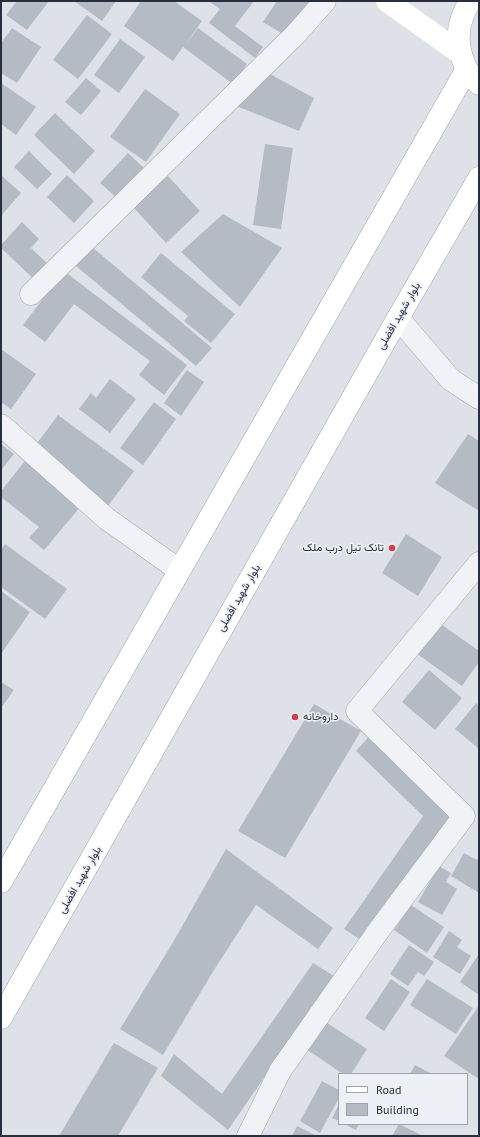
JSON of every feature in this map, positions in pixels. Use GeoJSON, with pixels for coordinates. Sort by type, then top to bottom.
{"type":"FeatureCollection","features":[{"type":"Feature","properties":{"kind":"main road"},"geometry":{"type":"LineString","coordinates":[[387,1],[468,69]]}},
{"type":"Feature","properties":{"kind":"main road"},"geometry":{"type":"LineString","coordinates":[[1,882],[468,69],[458,35],[462,18],[470,1]]}},
{"type":"Feature","properties":{"kind":"main road","name":"بلوار شهید افضلی"},"geometry":{"type":"LineString","coordinates":[[1,1018],[479,178]]}},
{"type":"Feature","properties":{"kind":"street"},"geometry":{"type":"LineString","coordinates":[[31,294],[295,35],[325,1]]}},
{"type":"Feature","properties":{"kind":"street"},"geometry":{"type":"LineString","coordinates":[[398,318],[451,380],[479,398]]}},
{"type":"Feature","properties":{"kind":"street"},"geometry":{"type":"LineString","coordinates":[[1,425],[107,519],[180,570]]}},
{"type":"Feature","properties":{"kind":"street"},"geometry":{"type":"LineString","coordinates":[[248,1136],[280,1072],[379,930],[464,816],[357,711],[479,563]]}},
{"type":"Feature","properties":{"kind":"building"},"geometry":{"type":"Polygon","coordinates":[[[17,1],[49,1],[27,30],[6,15],[17,1]]]}},
{"type":"Feature","properties":{"kind":"building"},"geometry":{"type":"Polygon","coordinates":[[[74,1],[116,1],[102,21],[74,1]]]}},
{"type":"Feature","properties":{"kind":"building"},"geometry":{"type":"Polygon","coordinates":[[[141,1],[174,1],[202,21],[185,45],[198,28],[247,64],[233,84],[183,47],[173,61],[124,26],[141,1]]]}},
{"type":"Feature","properties":{"kind":"building"},"geometry":{"type":"Polygon","coordinates":[[[208,1],[254,1],[235,26],[263,47],[255,58],[209,23],[220,9],[208,1]]]}},
{"type":"Feature","properties":{"kind":"building"},"geometry":{"type":"Polygon","coordinates":[[[277,1],[312,1],[286,36],[263,22],[277,1]]]}},
{"type":"Feature","properties":{"kind":"building"},"geometry":{"type":"Polygon","coordinates":[[[87,15],[112,34],[78,79],[53,60],[87,15]]]}},
{"type":"Feature","properties":{"kind":"building"},"geometry":{"type":"Polygon","coordinates":[[[12,28],[41,47],[17,83],[1,73],[1,43],[12,28]]]}},
{"type":"Feature","properties":{"kind":"building"},"geometry":{"type":"Polygon","coordinates":[[[120,39],[145,57],[119,93],[94,75],[120,39]]]}},
{"type":"Feature","properties":{"kind":"building"},"geometry":{"type":"Polygon","coordinates":[[[268,73],[314,98],[299,131],[236,106],[268,73]]]}},
{"type":"Feature","properties":{"kind":"building"},"geometry":{"type":"Polygon","coordinates":[[[86,78],[101,91],[81,115],[65,102],[86,78]]]}},
{"type":"Feature","properties":{"kind":"building"},"geometry":{"type":"Polygon","coordinates":[[[1,83],[36,107],[16,135],[1,124],[1,83]]]}},
{"type":"Feature","properties":{"kind":"building"},"geometry":{"type":"Polygon","coordinates":[[[145,89],[180,114],[146,162],[110,137],[145,89]]]}},
{"type":"Feature","properties":{"kind":"building"},"geometry":{"type":"Polygon","coordinates":[[[55,113],[95,151],[74,174],[34,135],[55,113]]]}},
{"type":"Feature","properties":{"kind":"building"},"geometry":{"type":"Polygon","coordinates":[[[265,144],[293,148],[281,229],[253,225],[265,144]]]}},
{"type":"Feature","properties":{"kind":"building"},"geometry":{"type":"Polygon","coordinates":[[[29,151],[52,174],[37,189],[14,167],[29,151]]]}},
{"type":"Feature","properties":{"kind":"building"},"geometry":{"type":"Polygon","coordinates":[[[128,153],[144,168],[117,198],[100,183],[128,153]]]}},
{"type":"Feature","properties":{"kind":"building"},"geometry":{"type":"Polygon","coordinates":[[[1,175],[21,193],[1,216],[1,175]]]}},
{"type":"Feature","properties":{"kind":"building"},"geometry":{"type":"Polygon","coordinates":[[[67,175],[94,201],[74,223],[47,197],[67,175]]]}},
{"type":"Feature","properties":{"kind":"building"},"geometry":{"type":"Polygon","coordinates":[[[168,176],[200,211],[166,243],[133,207],[168,176]]]}},
{"type":"Feature","properties":{"kind":"building"},"geometry":{"type":"Polygon","coordinates":[[[223,214],[282,248],[240,307],[181,252],[223,214]]]}},
{"type":"Feature","properties":{"kind":"building"},"geometry":{"type":"Polygon","coordinates":[[[22,222],[39,239],[31,248],[53,269],[39,284],[1,248],[1,245],[22,222]]]}},
{"type":"Feature","properties":{"kind":"building"},"geometry":{"type":"Polygon","coordinates":[[[92,247],[212,348],[196,366],[76,266],[92,247]]]}},
{"type":"Feature","properties":{"kind":"building"},"geometry":{"type":"Polygon","coordinates":[[[161,253],[235,314],[211,343],[184,321],[188,316],[141,277],[161,253]]]}},
{"type":"Feature","properties":{"kind":"building"},"geometry":{"type":"Polygon","coordinates":[[[64,271],[187,365],[164,395],[139,375],[150,361],[74,304],[45,342],[23,325],[64,271]]]}},
{"type":"Feature","properties":{"kind":"building"},"geometry":{"type":"Polygon","coordinates":[[[1,349],[36,374],[11,409],[1,402],[1,349]]]}},
{"type":"Feature","properties":{"kind":"building"},"geometry":{"type":"Polygon","coordinates":[[[187,370],[204,382],[181,416],[164,403],[187,370]]]}},
{"type":"Feature","properties":{"kind":"building"},"geometry":{"type":"Polygon","coordinates":[[[110,379],[136,399],[110,433],[79,409],[91,393],[96,398],[110,379]]]}},
{"type":"Feature","properties":{"kind":"building"},"geometry":{"type":"Polygon","coordinates":[[[154,402],[176,419],[143,465],[120,448],[154,402]]]}},
{"type":"Feature","properties":{"kind":"building"},"geometry":{"type":"Polygon","coordinates":[[[58,415],[134,471],[108,506],[32,450],[58,415]]]}},
{"type":"Feature","properties":{"kind":"building"},"geometry":{"type":"Polygon","coordinates":[[[468,434],[479,441],[479,511],[435,483],[468,434]]]}},
{"type":"Feature","properties":{"kind":"building"},"geometry":{"type":"Polygon","coordinates":[[[1,444],[14,454],[1,470],[1,444]]]}},
{"type":"Feature","properties":{"kind":"building"},"geometry":{"type":"Polygon","coordinates":[[[25,461],[81,506],[44,550],[29,538],[39,527],[1,497],[1,491],[25,461]]]}},
{"type":"Feature","properties":{"kind":"building"},"geometry":{"type":"Polygon","coordinates":[[[406,534],[442,557],[418,596],[382,573],[406,534]]]}},
{"type":"Feature","properties":{"kind":"building"},"geometry":{"type":"Polygon","coordinates":[[[5,544],[67,589],[45,619],[1,587],[1,550],[5,544]]]}},
{"type":"Feature","properties":{"kind":"building"},"geometry":{"type":"Polygon","coordinates":[[[1,591],[30,612],[1,654],[1,591]]]}},
{"type":"Feature","properties":{"kind":"building"},"geometry":{"type":"Polygon","coordinates":[[[435,620],[479,651],[479,662],[462,686],[413,651],[435,620]]]}},
{"type":"Feature","properties":{"kind":"building"},"geometry":{"type":"Polygon","coordinates":[[[429,670],[462,698],[435,730],[402,702],[429,670]]]}},
{"type":"Feature","properties":{"kind":"building"},"geometry":{"type":"Polygon","coordinates":[[[1,682],[14,690],[1,708],[1,682]]]}},
{"type":"Feature","properties":{"kind":"building"},"geometry":{"type":"Polygon","coordinates":[[[476,703],[479,706],[479,749],[455,729],[476,703]]]}},
{"type":"Feature","properties":{"kind":"building"},"geometry":{"type":"Polygon","coordinates":[[[314,704],[361,731],[285,858],[238,831],[314,704]]]}},
{"type":"Feature","properties":{"kind":"building"},"geometry":{"type":"Polygon","coordinates":[[[372,733],[453,812],[364,942],[344,929],[423,816],[356,751],[372,733]]]}},
{"type":"Feature","properties":{"kind":"building"},"geometry":{"type":"Polygon","coordinates":[[[226,849],[333,928],[318,949],[256,905],[214,970],[163,1055],[120,1029],[172,944],[226,849]]]}},
{"type":"Feature","properties":{"kind":"building"},"geometry":{"type":"Polygon","coordinates":[[[464,853],[477,860],[479,856],[479,893],[451,876],[464,853]]]}},
{"type":"Feature","properties":{"kind":"building"},"geometry":{"type":"Polygon","coordinates":[[[439,866],[451,873],[446,882],[457,889],[442,915],[418,902],[439,866]]]}},
{"type":"Feature","properties":{"kind":"building"},"geometry":{"type":"Polygon","coordinates":[[[411,905],[444,927],[427,953],[394,930],[411,905]]]}},
{"type":"Feature","properties":{"kind":"building"},"geometry":{"type":"Polygon","coordinates":[[[449,931],[462,940],[457,947],[471,956],[460,974],[433,957],[449,931]]]}},
{"type":"Feature","properties":{"kind":"building"},"geometry":{"type":"Polygon","coordinates":[[[409,945],[434,962],[424,976],[418,972],[408,986],[390,974],[409,945]]]}},
{"type":"Feature","properties":{"kind":"building"},"geometry":{"type":"Polygon","coordinates":[[[479,954],[479,995],[460,982],[479,954]]]}},
{"type":"Feature","properties":{"kind":"building"},"geometry":{"type":"Polygon","coordinates":[[[313,963],[334,976],[228,1130],[161,1076],[174,1054],[222,1094],[313,963]]]}},
{"type":"Feature","properties":{"kind":"building"},"geometry":{"type":"Polygon","coordinates":[[[391,979],[410,992],[384,1031],[365,1018],[391,979]]]}},
{"type":"Feature","properties":{"kind":"building"},"geometry":{"type":"Polygon","coordinates":[[[427,979],[473,1008],[456,1034],[410,1005],[427,979]]]}},
{"type":"Feature","properties":{"kind":"building"},"geometry":{"type":"Polygon","coordinates":[[[478,1007],[479,1008],[479,1079],[444,1056],[478,1007]]]}},
{"type":"Feature","properties":{"kind":"building"},"geometry":{"type":"Polygon","coordinates":[[[324,1021],[367,1049],[352,1073],[342,1073],[306,1049],[324,1021]]]}},
{"type":"Feature","properties":{"kind":"building"},"geometry":{"type":"Polygon","coordinates":[[[114,1043],[158,1068],[118,1136],[59,1136],[114,1043]]]}},
{"type":"Feature","properties":{"kind":"building"},"geometry":{"type":"Polygon","coordinates":[[[415,1065],[430,1073],[411,1073],[415,1065]]]}},
{"type":"Feature","properties":{"kind":"building"},"geometry":{"type":"Polygon","coordinates":[[[322,1081],[338,1089],[338,1100],[320,1133],[300,1121],[322,1081]]]}},
{"type":"Feature","properties":{"kind":"building"},"geometry":{"type":"Polygon","coordinates":[[[338,1106],[338,1121],[332,1118],[338,1106]]]}},
{"type":"Feature","properties":{"kind":"building"},"geometry":{"type":"Polygon","coordinates":[[[346,1125],[358,1125],[356,1130],[346,1125]]]}},
{"type":"Feature","properties":{"kind":"building"},"geometry":{"type":"Polygon","coordinates":[[[398,1125],[401,1125],[423,1136],[392,1136],[398,1125]]]}},
{"type":"Feature","properties":{"kind":"building"},"geometry":{"type":"Polygon","coordinates":[[[297,1126],[317,1136],[292,1136],[297,1126]]]}},
{"type":"Feature","properties":{"kind":"place","name":"تانک تیل درب ملک"},"geometry":{"type":"Point","coordinates":[392,548]}},
{"type":"Feature","properties":{"kind":"place","name":"داروخانه"},"geometry":{"type":"Point","coordinates":[295,717]}}]}
